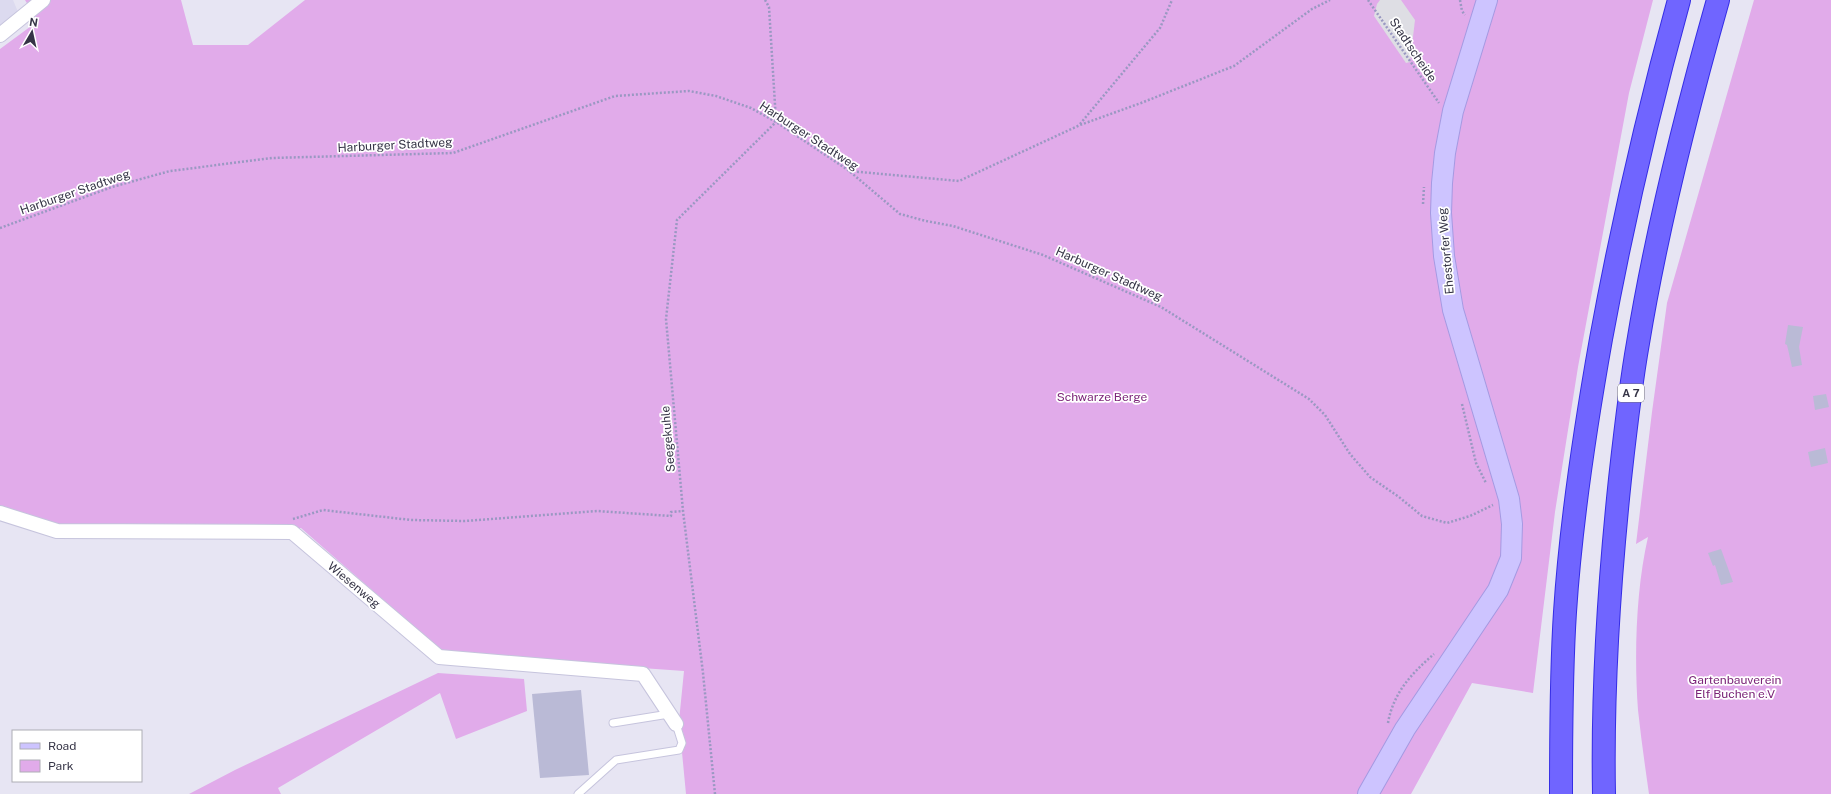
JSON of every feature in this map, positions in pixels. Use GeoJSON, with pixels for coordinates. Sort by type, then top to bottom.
{"type":"FeatureCollection","features":[{"type":"Feature","properties":{"kind":"highway"},"geometry":{"type":"LineString","coordinates":[[1561,794],[1562,667],[1566,610],[1573,528],[1588,413],[1614,268],[1630,190],[1657,79],[1679,0]]}},
{"type":"Feature","properties":{"kind":"highway","name":"A 7"},"geometry":{"type":"LineString","coordinates":[[1604,794],[1603,733],[1611,560],[1638,342],[1662,216],[1693,88],[1718,0]]}},
{"type":"Feature","properties":{"kind":"main road","name":"Ehestorfer Weg"},"geometry":{"type":"LineString","coordinates":[[1368,794],[1405,729],[1498,590],[1506,573],[1511,552],[1512,524],[1502,501],[1453,310],[1444,256],[1441,213],[1445,153],[1453,111],[1486,0]]}},
{"type":"Feature","properties":{"kind":"street"},"geometry":{"type":"LineString","coordinates":[[0,35],[43,0]]}},
{"type":"Feature","properties":{"kind":"street","name":"Wiesenweg"},"geometry":{"type":"LineString","coordinates":[[0,513],[57,531],[292,532],[439,657],[643,674],[673,719]]}},
{"type":"Feature","properties":{"kind":"lane"},"geometry":{"type":"LineString","coordinates":[[578,794],[616,760],[679,750],[682,743],[673,719],[613,723]]}},
{"type":"Feature","properties":{"kind":"path"},"geometry":{"type":"LineString","coordinates":[[765,0],[769,7],[776,122]]}},
{"type":"Feature","properties":{"kind":"path"},"geometry":{"type":"LineString","coordinates":[[1080,125],[1160,28],[1172,0]]}},
{"type":"Feature","properties":{"kind":"path"},"geometry":{"type":"LineString","coordinates":[[848,170],[959,181],[1080,125],[1141,103],[1234,66],[1312,9],[1330,0]]}},
{"type":"Feature","properties":{"kind":"path","name":"Stadtscheide"},"geometry":{"type":"LineString","coordinates":[[1368,0],[1440,104]]}},
{"type":"Feature","properties":{"kind":"path"},"geometry":{"type":"LineString","coordinates":[[1460,0],[1462,11],[1470,20]]}},
{"type":"Feature","properties":{"kind":"path","name":"Harburger Stadtweg"},"geometry":{"type":"LineString","coordinates":[[0,228],[112,187],[170,171],[272,158],[453,153],[615,96],[689,91],[716,96],[751,108],[776,122],[848,170],[900,214],[953,226],[1043,255],[1161,307],[1309,399],[1325,415],[1350,454],[1370,477],[1399,497],[1422,516],[1447,523],[1470,516],[1502,501]]}},
{"type":"Feature","properties":{"kind":"path","name":"Seegekuhle"},"geometry":{"type":"LineString","coordinates":[[715,794],[703,673],[683,511],[666,319],[677,220],[776,122]]}},
{"type":"Feature","properties":{"kind":"path"},"geometry":{"type":"LineString","coordinates":[[288,520],[323,510],[411,520],[457,521],[597,511],[671,516],[671,512],[683,511]]}},
{"type":"Feature","properties":{"kind":"shaded area"},"geometry":{"type":"Polygon","coordinates":[[[0,0],[13,0],[18,12],[0,26],[0,0]]]}},
{"type":"Feature","properties":{"kind":"shaded area"},"geometry":{"type":"Polygon","coordinates":[[[1380,0],[1401,0],[1415,20],[1410,62],[1406,63],[1374,16],[1377,4],[1380,0]]]}},
{"type":"Feature","properties":{"kind":"green space","name":"Schwarze Berge"},"geometry":{"type":"Polygon","coordinates":[[[25,0],[181,0],[193,45],[248,45],[305,0],[1653,0],[1629,93],[1578,367],[1555,512],[1533,693],[1472,683],[1411,794],[686,794],[679,721],[684,671],[445,654],[301,528],[64,529],[0,511],[0,49],[38,21],[25,0]]]}},
{"type":"Feature","properties":{"kind":"green space","name":"Gartenbauverein Elf Buchen e.V"},"geometry":{"type":"Polygon","coordinates":[[[1754,0],[1831,0],[1831,794],[1649,794],[1638,710],[1636,668],[1637,623],[1641,578],[1648,537],[1636,544],[1652,412],[1667,303],[1754,0]]]}},
{"type":"Feature","properties":{"kind":"green space"},"geometry":{"type":"Polygon","coordinates":[[[438,673],[524,679],[527,711],[456,739],[440,693],[278,788],[281,794],[189,794],[235,770],[438,673]]]}},
{"type":"Feature","properties":{"kind":"building"},"geometry":{"type":"Polygon","coordinates":[[[1788,325],[1803,327],[1799,347],[1802,365],[1792,367],[1787,345],[1785,344],[1788,325]]]}},
{"type":"Feature","properties":{"kind":"building"},"geometry":{"type":"Polygon","coordinates":[[[1826,394],[1829,407],[1815,410],[1813,396],[1826,394]]]}},
{"type":"Feature","properties":{"kind":"building"},"geometry":{"type":"Polygon","coordinates":[[[1825,448],[1828,463],[1811,467],[1808,452],[1825,448]]]}},
{"type":"Feature","properties":{"kind":"building"},"geometry":{"type":"Polygon","coordinates":[[[1721,549],[1733,582],[1721,585],[1715,565],[1713,566],[1708,553],[1721,549]]]}},
{"type":"Feature","properties":{"kind":"building"},"geometry":{"type":"Polygon","coordinates":[[[581,690],[589,775],[540,778],[532,694],[581,690]]]}}]}
